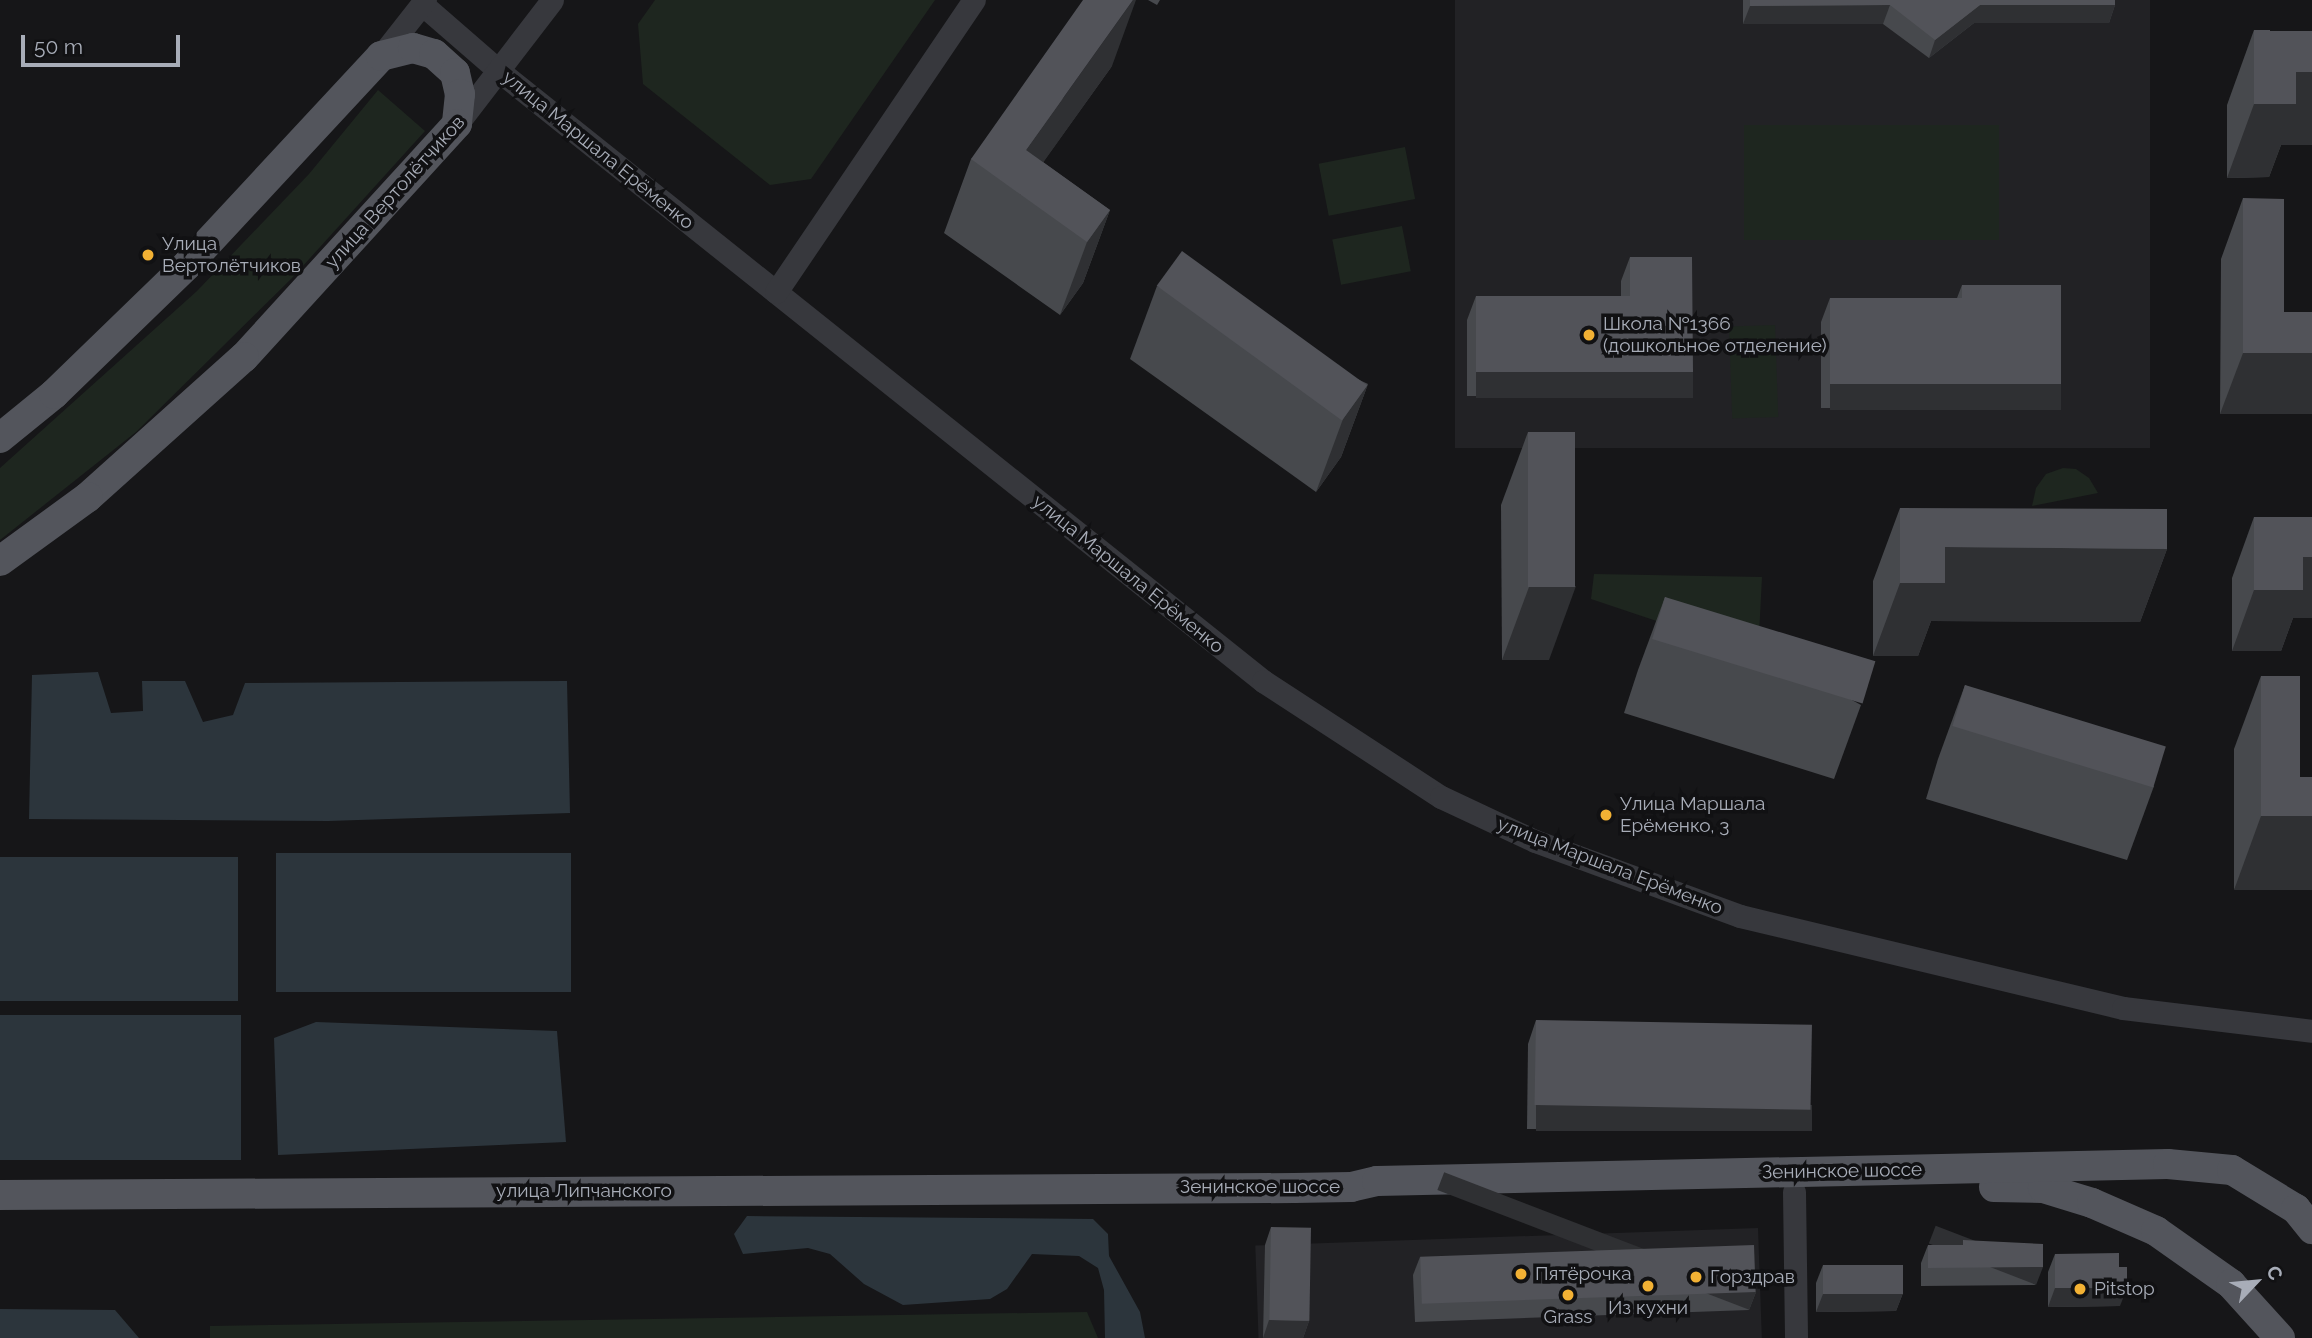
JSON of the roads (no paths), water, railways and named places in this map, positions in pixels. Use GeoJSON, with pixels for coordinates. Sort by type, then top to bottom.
{"type":"FeatureCollection","features":[{"type":"Feature","properties":{"kind":"main road"},"geometry":{"type":"LineString","coordinates":[[0,438],[54,394],[187,265],[381,56],[414,48],[444,64],[454,73],[460,94],[457,124]]}},
{"type":"Feature","properties":{"kind":"main road","name":"улица Вертолётчиков"},"geometry":{"type":"LineString","coordinates":[[0,561],[88,497],[244,357],[457,124]]}},
{"type":"Feature","properties":{"kind":"main road","name":"Зенинское шоссе"},"geometry":{"type":"LineString","coordinates":[[1168,1187],[1351,1187],[1377,1181],[2168,1164],[2232,1170],[2296,1209],[2312,1229]]}},
{"type":"Feature","properties":{"kind":"main road","name":"улица Липчанского"},"geometry":{"type":"LineString","coordinates":[[0,1195],[1168,1187]]}},
{"type":"Feature","properties":{"kind":"main road","name":"Зенинское шоссе"},"geometry":{"type":"LineString","coordinates":[[1351,1187],[1378,1195],[2043,1188],[2156,1231],[2231,1284],[2280,1338]]}},
{"type":"Feature","properties":{"kind":"street","name":"улица Вертолётчиков"},"geometry":{"type":"LineString","coordinates":[[457,124],[552,0]]}},
{"type":"Feature","properties":{"kind":"street"},"geometry":{"type":"LineString","coordinates":[[776,292],[974,0]]}},
{"type":"Feature","properties":{"kind":"street","name":"улица Маршала Ерёменко"},"geometry":{"type":"LineString","coordinates":[[424,2],[499,71],[1263,681],[1441,797],[1535,841],[1740,916],[2123,1008],[2312,1031]]}},
{"type":"Feature","properties":{"kind":"street"},"geometry":{"type":"LineString","coordinates":[[381,56],[424,2]]}},
{"type":"Feature","properties":{"kind":"street"},"geometry":{"type":"LineString","coordinates":[[1794,1192],[1796,1338]]}},
{"type":"Feature","properties":{"kind":"place","name":"Улица Вертолётчиков"},"geometry":{"type":"Point","coordinates":[148,255]}},
{"type":"Feature","properties":{"kind":"place","name":"Школа №1366 (дошкольное отделение)"},"geometry":{"type":"Point","coordinates":[1589,335]}},
{"type":"Feature","properties":{"kind":"place","name":"Улица Маршала Ерёменко, 3"},"geometry":{"type":"Point","coordinates":[1606,815]}},
{"type":"Feature","properties":{"kind":"place","name":"Пятёрочка"},"geometry":{"type":"Point","coordinates":[1521,1274]}},
{"type":"Feature","properties":{"kind":"place","name":"Горздрав"},"geometry":{"type":"Point","coordinates":[1696,1277]}},
{"type":"Feature","properties":{"kind":"place","name":"Из кухни"},"geometry":{"type":"Point","coordinates":[1648,1286]}},
{"type":"Feature","properties":{"kind":"place","name":"Pitstop"},"geometry":{"type":"Point","coordinates":[2080,1289]}},
{"type":"Feature","properties":{"kind":"place","name":"Grass"},"geometry":{"type":"Point","coordinates":[1568,1295]}}]}
